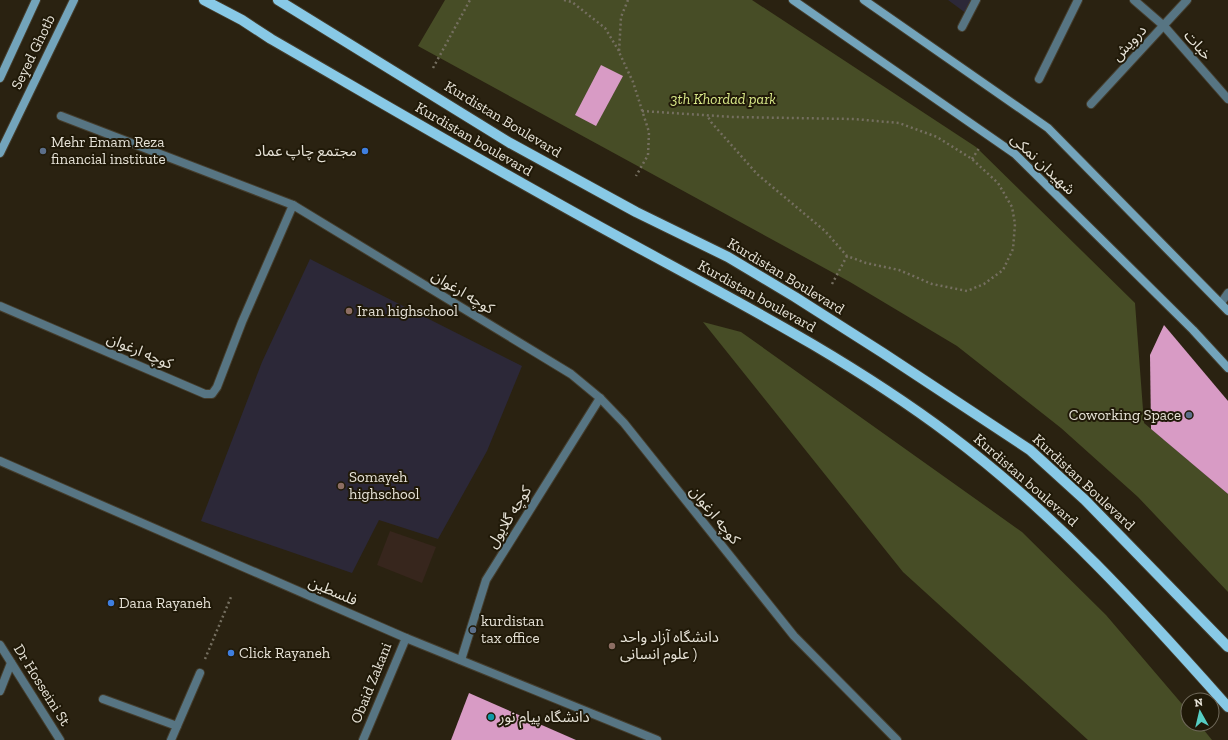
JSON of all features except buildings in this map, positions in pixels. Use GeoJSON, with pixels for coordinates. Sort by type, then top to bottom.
{"type":"FeatureCollection","features":[{"type":"Feature","properties":{"kind":"main road","name":"Seyed Ghotb"},"geometry":{"type":"LineString","coordinates":[[0,78],[36,0]]}},
{"type":"Feature","properties":{"kind":"main road","name":"Kurdistan boulevard"},"geometry":{"type":"LineString","coordinates":[[204,0],[242,20],[271,39],[498,171],[721,292],[805,340],[950,435],[1063,532],[1150,620],[1228,707]]}},
{"type":"Feature","properties":{"kind":"main road","name":"Kurdistan Boulevard"},"geometry":{"type":"LineString","coordinates":[[278,0],[510,143],[636,212],[728,257],[795,297],[1030,450],[1084,500],[1228,647]]}},
{"type":"Feature","properties":{"kind":"main road","name":"شهیدان نمکی"},"geometry":{"type":"LineString","coordinates":[[793,0],[1015,154],[1193,330],[1228,368]]}},
{"type":"Feature","properties":{"kind":"main road","name":"شهیدان نمکی"},"geometry":{"type":"LineString","coordinates":[[864,0],[1048,128],[1228,310]]}},
{"type":"Feature","properties":{"kind":"main road","name":"Seyed Ghotb"},"geometry":{"type":"LineString","coordinates":[[0,154],[72,3]]}},
{"type":"Feature","properties":{"kind":"street"},"geometry":{"type":"LineString","coordinates":[[962,27],[976,0]]}},
{"type":"Feature","properties":{"kind":"street"},"geometry":{"type":"LineString","coordinates":[[1039,79],[1078,0]]}},
{"type":"Feature","properties":{"kind":"street","name":"خبات"},"geometry":{"type":"LineString","coordinates":[[1134,0],[1164,26],[1228,100]]}},
{"type":"Feature","properties":{"kind":"street","name":"درویش"},"geometry":{"type":"LineString","coordinates":[[1091,104],[1187,0]]}},
{"type":"Feature","properties":{"kind":"street"},"geometry":{"type":"LineString","coordinates":[[61,116],[293,205]]}},
{"type":"Feature","properties":{"kind":"street","name":"کوچه ارغوان"},"geometry":{"type":"LineString","coordinates":[[0,306],[205,394],[212,394],[217,387],[242,322],[293,205],[571,374],[600,398],[624,423],[794,636],[897,740]]}},
{"type":"Feature","properties":{"kind":"street"},"geometry":{"type":"LineString","coordinates":[[1221,303],[1228,294]]}},
{"type":"Feature","properties":{"kind":"street","name":"کوچه گلایول"},"geometry":{"type":"LineString","coordinates":[[461,660],[486,580],[600,398]]}},
{"type":"Feature","properties":{"kind":"street","name":"فلسطین"},"geometry":{"type":"LineString","coordinates":[[0,461],[406,638],[657,740]]}},
{"type":"Feature","properties":{"kind":"street","name":"Obaid Zakani"},"geometry":{"type":"LineString","coordinates":[[363,740],[406,638]]}},
{"type":"Feature","properties":{"kind":"street","name":"Dr Hosseini St"},"geometry":{"type":"LineString","coordinates":[[0,646],[60,740]]}},
{"type":"Feature","properties":{"kind":"street"},"geometry":{"type":"LineString","coordinates":[[0,691],[11,663]]}},
{"type":"Feature","properties":{"kind":"street"},"geometry":{"type":"LineString","coordinates":[[171,740],[200,673]]}},
{"type":"Feature","properties":{"kind":"street"},"geometry":{"type":"LineString","coordinates":[[103,699],[177,726]]}},
{"type":"Feature","properties":{"kind":"path"},"geometry":{"type":"LineString","coordinates":[[433,68],[470,0]]}},
{"type":"Feature","properties":{"kind":"path"},"geometry":{"type":"LineString","coordinates":[[564,0],[572,2],[605,28],[619,52],[633,82],[649,132],[648,155],[636,176]]}},
{"type":"Feature","properties":{"kind":"path"},"geometry":{"type":"LineString","coordinates":[[619,52],[621,17],[628,0]]}},
{"type":"Feature","properties":{"kind":"path"},"geometry":{"type":"LineString","coordinates":[[642,111],[707,115],[854,119],[899,123],[937,137],[972,159],[998,183],[1012,207],[1015,224],[1013,250],[1003,270],[984,284],[967,291],[932,284],[899,270],[866,263],[847,256],[826,231],[757,174],[711,122],[707,115]]}},
{"type":"Feature","properties":{"kind":"path"},"geometry":{"type":"LineString","coordinates":[[972,159],[980,146]]}},
{"type":"Feature","properties":{"kind":"path"},"geometry":{"type":"LineString","coordinates":[[832,284],[847,256]]}},
{"type":"Feature","properties":{"kind":"path"},"geometry":{"type":"LineString","coordinates":[[200,673],[231,597]]}},
{"type":"Feature","properties":{"kind":"shaded area"},"geometry":{"type":"Polygon","coordinates":[[[948,0],[973,0],[967,14],[948,0]]]}},
{"type":"Feature","properties":{"kind":"shaded area"},"geometry":{"type":"Polygon","coordinates":[[[310,259],[522,366],[487,451],[438,539],[379,520],[352,573],[201,521],[262,362],[310,259]]]}},
{"type":"Feature","properties":{"kind":"shaded area"},"geometry":{"type":"Polygon","coordinates":[[[390,531],[436,547],[422,583],[377,565],[390,531]]]}},
{"type":"Feature","properties":{"kind":"green space","name":"3th Khordad park"},"geometry":{"type":"Polygon","coordinates":[[[445,0],[752,0],[976,147],[1135,303],[1144,423],[1228,494],[1228,592],[1138,497],[1061,428],[957,346],[850,282],[418,46],[445,0]]]}},
{"type":"Feature","properties":{"kind":"green space"},"geometry":{"type":"Polygon","coordinates":[[[703,322],[741,332],[1022,532],[1106,615],[1180,702],[1180,732],[1206,732],[1212,740],[1088,740],[903,572],[703,322]]]}},
{"type":"Feature","properties":{"kind":"place","name":"Mehr Emam Reza financial institute"},"geometry":{"type":"Point","coordinates":[43,151]}},
{"type":"Feature","properties":{"kind":"place","name":"مجتمع چاپ عماد"},"geometry":{"type":"Point","coordinates":[365,151]}},
{"type":"Feature","properties":{"kind":"place","name":"Iran highschool"},"geometry":{"type":"Point","coordinates":[349,311]}},
{"type":"Feature","properties":{"kind":"place","name":"Coworking Space"},"geometry":{"type":"Point","coordinates":[1189,415]}},
{"type":"Feature","properties":{"kind":"place","name":"Somayeh highschool"},"geometry":{"type":"Point","coordinates":[341,486]}},
{"type":"Feature","properties":{"kind":"place","name":"Dana Rayaneh"},"geometry":{"type":"Point","coordinates":[111,603]}},
{"type":"Feature","properties":{"kind":"place","name":"kurdistan tax office"},"geometry":{"type":"Point","coordinates":[473,630]}},
{"type":"Feature","properties":{"kind":"place","name":"دانشگاه آزاد واحد علوم انسانی )"},"geometry":{"type":"Point","coordinates":[612,646]}},
{"type":"Feature","properties":{"kind":"place","name":"Click Rayaneh"},"geometry":{"type":"Point","coordinates":[231,653]}},
{"type":"Feature","properties":{"kind":"place","name":"دانشگاه پیام نور"},"geometry":{"type":"Point","coordinates":[491,717]}}]}
